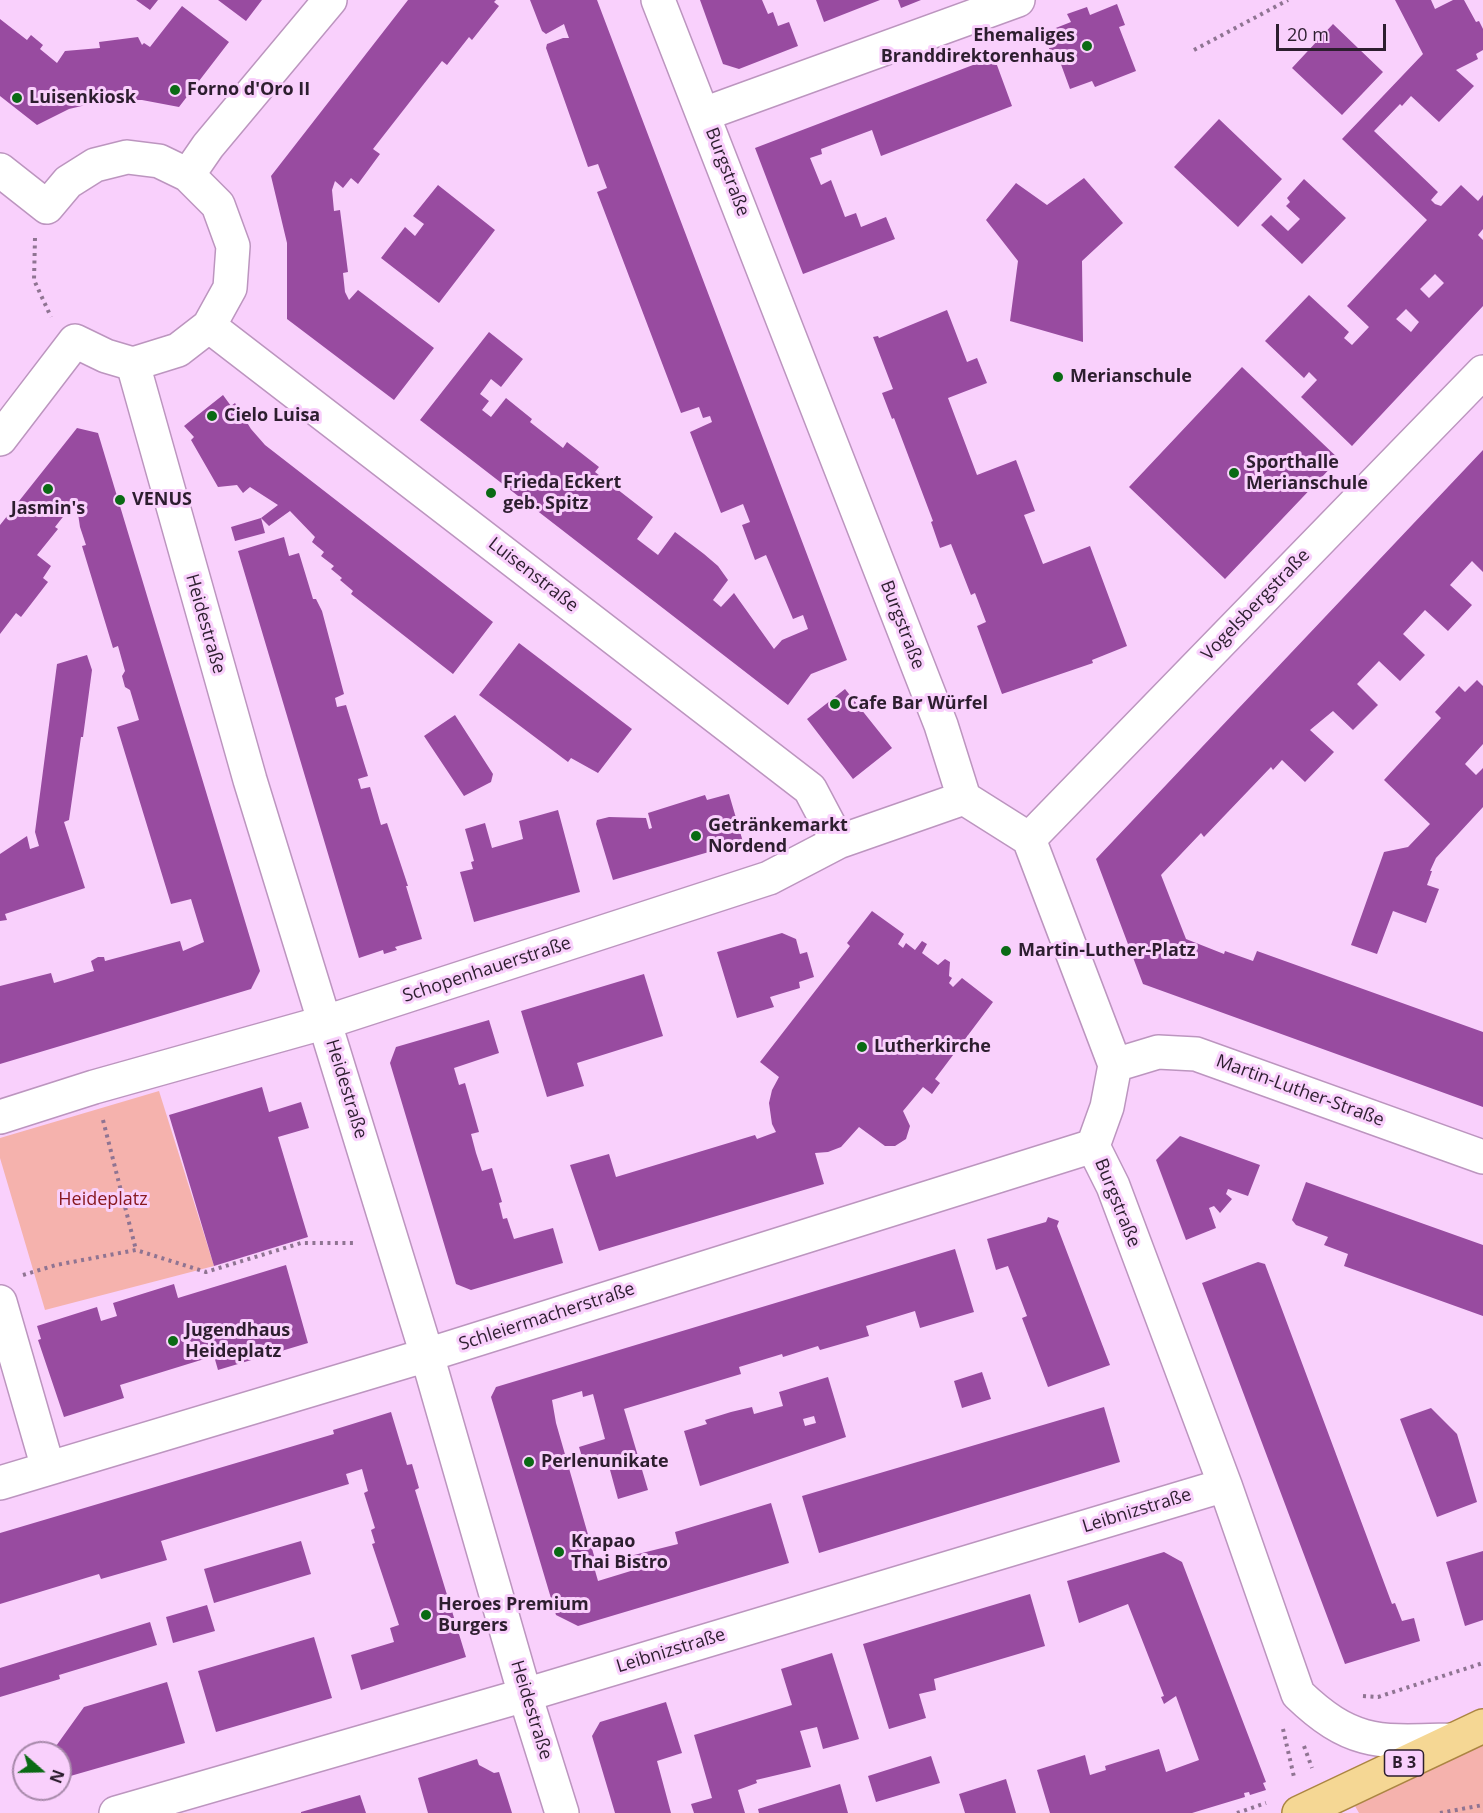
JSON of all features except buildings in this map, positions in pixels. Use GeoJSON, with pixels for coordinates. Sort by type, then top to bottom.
{"type":"FeatureCollection","features":[{"type":"Feature","properties":{"kind":"main road","name":"B 3"},"geometry":{"type":"LineString","coordinates":[[1312,1807],[1483,1726]]}},
{"type":"Feature","properties":{"kind":"street"},"geometry":{"type":"LineString","coordinates":[[188,175],[208,146],[330,0]]}},
{"type":"Feature","properties":{"kind":"street","name":"Burgstraße"},"geometry":{"type":"LineString","coordinates":[[658,0],[705,114],[941,725],[964,798]]}},
{"type":"Feature","properties":{"kind":"street","name":"Burgstraße"},"geometry":{"type":"LineString","coordinates":[[705,114],[1018,0]]}},
{"type":"Feature","properties":{"kind":"street"},"geometry":{"type":"LineString","coordinates":[[0,170],[47,207],[68,182],[95,165],[127,158],[159,161],[188,175],[218,205],[233,246],[230,288],[208,326],[178,350],[133,364],[106,356],[75,341],[0,439]]}},
{"type":"Feature","properties":{"kind":"street","name":"Luisenstraße"},"geometry":{"type":"LineString","coordinates":[[208,326],[810,789],[838,842]]}},
{"type":"Feature","properties":{"kind":"street","name":"Heidestraße"},"geometry":{"type":"LineString","coordinates":[[133,364],[250,780],[427,1354],[525,1695],[562,1813]]}},
{"type":"Feature","properties":{"kind":"street","name":"Vogelsbergstraße"},"geometry":{"type":"LineString","coordinates":[[1029,839],[1483,372]]}},
{"type":"Feature","properties":{"kind":"street"},"geometry":{"type":"LineString","coordinates":[[964,798],[1029,839],[1115,1065]]}},
{"type":"Feature","properties":{"kind":"street","name":"Schopenhauerstraße"},"geometry":{"type":"LineString","coordinates":[[0,1117],[94,1086],[326,1022],[770,878],[838,842],[964,798]]}},
{"type":"Feature","properties":{"kind":"street","name":"Martin-Luther-Straße"},"geometry":{"type":"LineString","coordinates":[[1115,1065],[1158,1052],[1196,1054],[1483,1157]]}},
{"type":"Feature","properties":{"kind":"street","name":"Burgstraße"},"geometry":{"type":"LineString","coordinates":[[1115,1065],[1107,1107],[1093,1146],[1113,1186],[1225,1485],[1299,1694],[1321,1716],[1341,1729],[1366,1738],[1399,1742],[1451,1740]]}},
{"type":"Feature","properties":{"kind":"street","name":"Schleiermacherstraße"},"geometry":{"type":"LineString","coordinates":[[0,1483],[427,1354],[1093,1146]]}},
{"type":"Feature","properties":{"kind":"street"},"geometry":{"type":"LineString","coordinates":[[6,1290],[48,1468]]}},
{"type":"Feature","properties":{"kind":"street","name":"Leibnizstraße"},"geometry":{"type":"LineString","coordinates":[[116,1813],[525,1695],[1225,1485]]}},
{"type":"Feature","properties":{"kind":"path"},"geometry":{"type":"LineString","coordinates":[[1194,50],[1288,0]]}},
{"type":"Feature","properties":{"kind":"path"},"geometry":{"type":"LineString","coordinates":[[47,207],[33,242],[34,280],[49,314],[75,341]]}},
{"type":"Feature","properties":{"kind":"path"},"geometry":{"type":"LineString","coordinates":[[94,1086],[136,1250]]}},
{"type":"Feature","properties":{"kind":"path"},"geometry":{"type":"LineString","coordinates":[[6,1290],[56,1265],[136,1250],[206,1272],[301,1243],[393,1243]]}},
{"type":"Feature","properties":{"kind":"path"},"geometry":{"type":"LineString","coordinates":[[1358,1696],[1378,1697],[1483,1663]]}},
{"type":"Feature","properties":{"kind":"path"},"geometry":{"type":"LineString","coordinates":[[1294,1780],[1279,1702],[1299,1694],[1298,1731],[1312,1807]]}},
{"type":"Feature","properties":{"kind":"path"},"geometry":{"type":"LineString","coordinates":[[1440,1813],[1483,1805]]}},
{"type":"Feature","properties":{"kind":"green space","name":"Heideplatz"},"geometry":{"type":"Polygon","coordinates":[[[159,1091],[214,1266],[45,1310],[0,1158],[0,1138],[159,1091]]]}},
{"type":"Feature","properties":{"kind":"green space"},"geometry":{"type":"Polygon","coordinates":[[[1483,1745],[1483,1813],[1359,1813],[1355,1806],[1483,1745]]]}},
{"type":"Feature","properties":{"kind":"place","name":"Ehemaliges Branddirektorenhaus"},"geometry":{"type":"Point","coordinates":[1087,46]}},
{"type":"Feature","properties":{"kind":"place","name":"Forno d'Oro II"},"geometry":{"type":"Point","coordinates":[175,90]}},
{"type":"Feature","properties":{"kind":"place","name":"Luisenkiosk"},"geometry":{"type":"Point","coordinates":[17,98]}},
{"type":"Feature","properties":{"kind":"place","name":"Merianschule"},"geometry":{"type":"Point","coordinates":[1058,377]}},
{"type":"Feature","properties":{"kind":"place","name":"Cielo Luisa"},"geometry":{"type":"Point","coordinates":[212,416]}},
{"type":"Feature","properties":{"kind":"place","name":"Sporthalle Merianschule"},"geometry":{"type":"Point","coordinates":[1234,473]}},
{"type":"Feature","properties":{"kind":"place","name":"Jasmin's"},"geometry":{"type":"Point","coordinates":[48,489]}},
{"type":"Feature","properties":{"kind":"place","name":"Frieda Eckert geb. Spitz"},"geometry":{"type":"Point","coordinates":[491,493]}},
{"type":"Feature","properties":{"kind":"place","name":"VENUS"},"geometry":{"type":"Point","coordinates":[120,500]}},
{"type":"Feature","properties":{"kind":"place","name":"Cafe Bar Würfel"},"geometry":{"type":"Point","coordinates":[835,704]}},
{"type":"Feature","properties":{"kind":"place","name":"Getränkemarkt Nordend"},"geometry":{"type":"Point","coordinates":[696,836]}},
{"type":"Feature","properties":{"kind":"place","name":"Martin-Luther-Platz"},"geometry":{"type":"Point","coordinates":[1006,951]}},
{"type":"Feature","properties":{"kind":"place","name":"Lutherkirche"},"geometry":{"type":"Point","coordinates":[862,1047]}},
{"type":"Feature","properties":{"kind":"place","name":"Jugendhaus Heideplatz"},"geometry":{"type":"Point","coordinates":[173,1341]}},
{"type":"Feature","properties":{"kind":"place","name":"Perlenunikate"},"geometry":{"type":"Point","coordinates":[529,1462]}},
{"type":"Feature","properties":{"kind":"place","name":"Krapao Thai Bistro"},"geometry":{"type":"Point","coordinates":[559,1552]}},
{"type":"Feature","properties":{"kind":"place","name":"Heroes Premium Burgers"},"geometry":{"type":"Point","coordinates":[426,1615]}}]}
